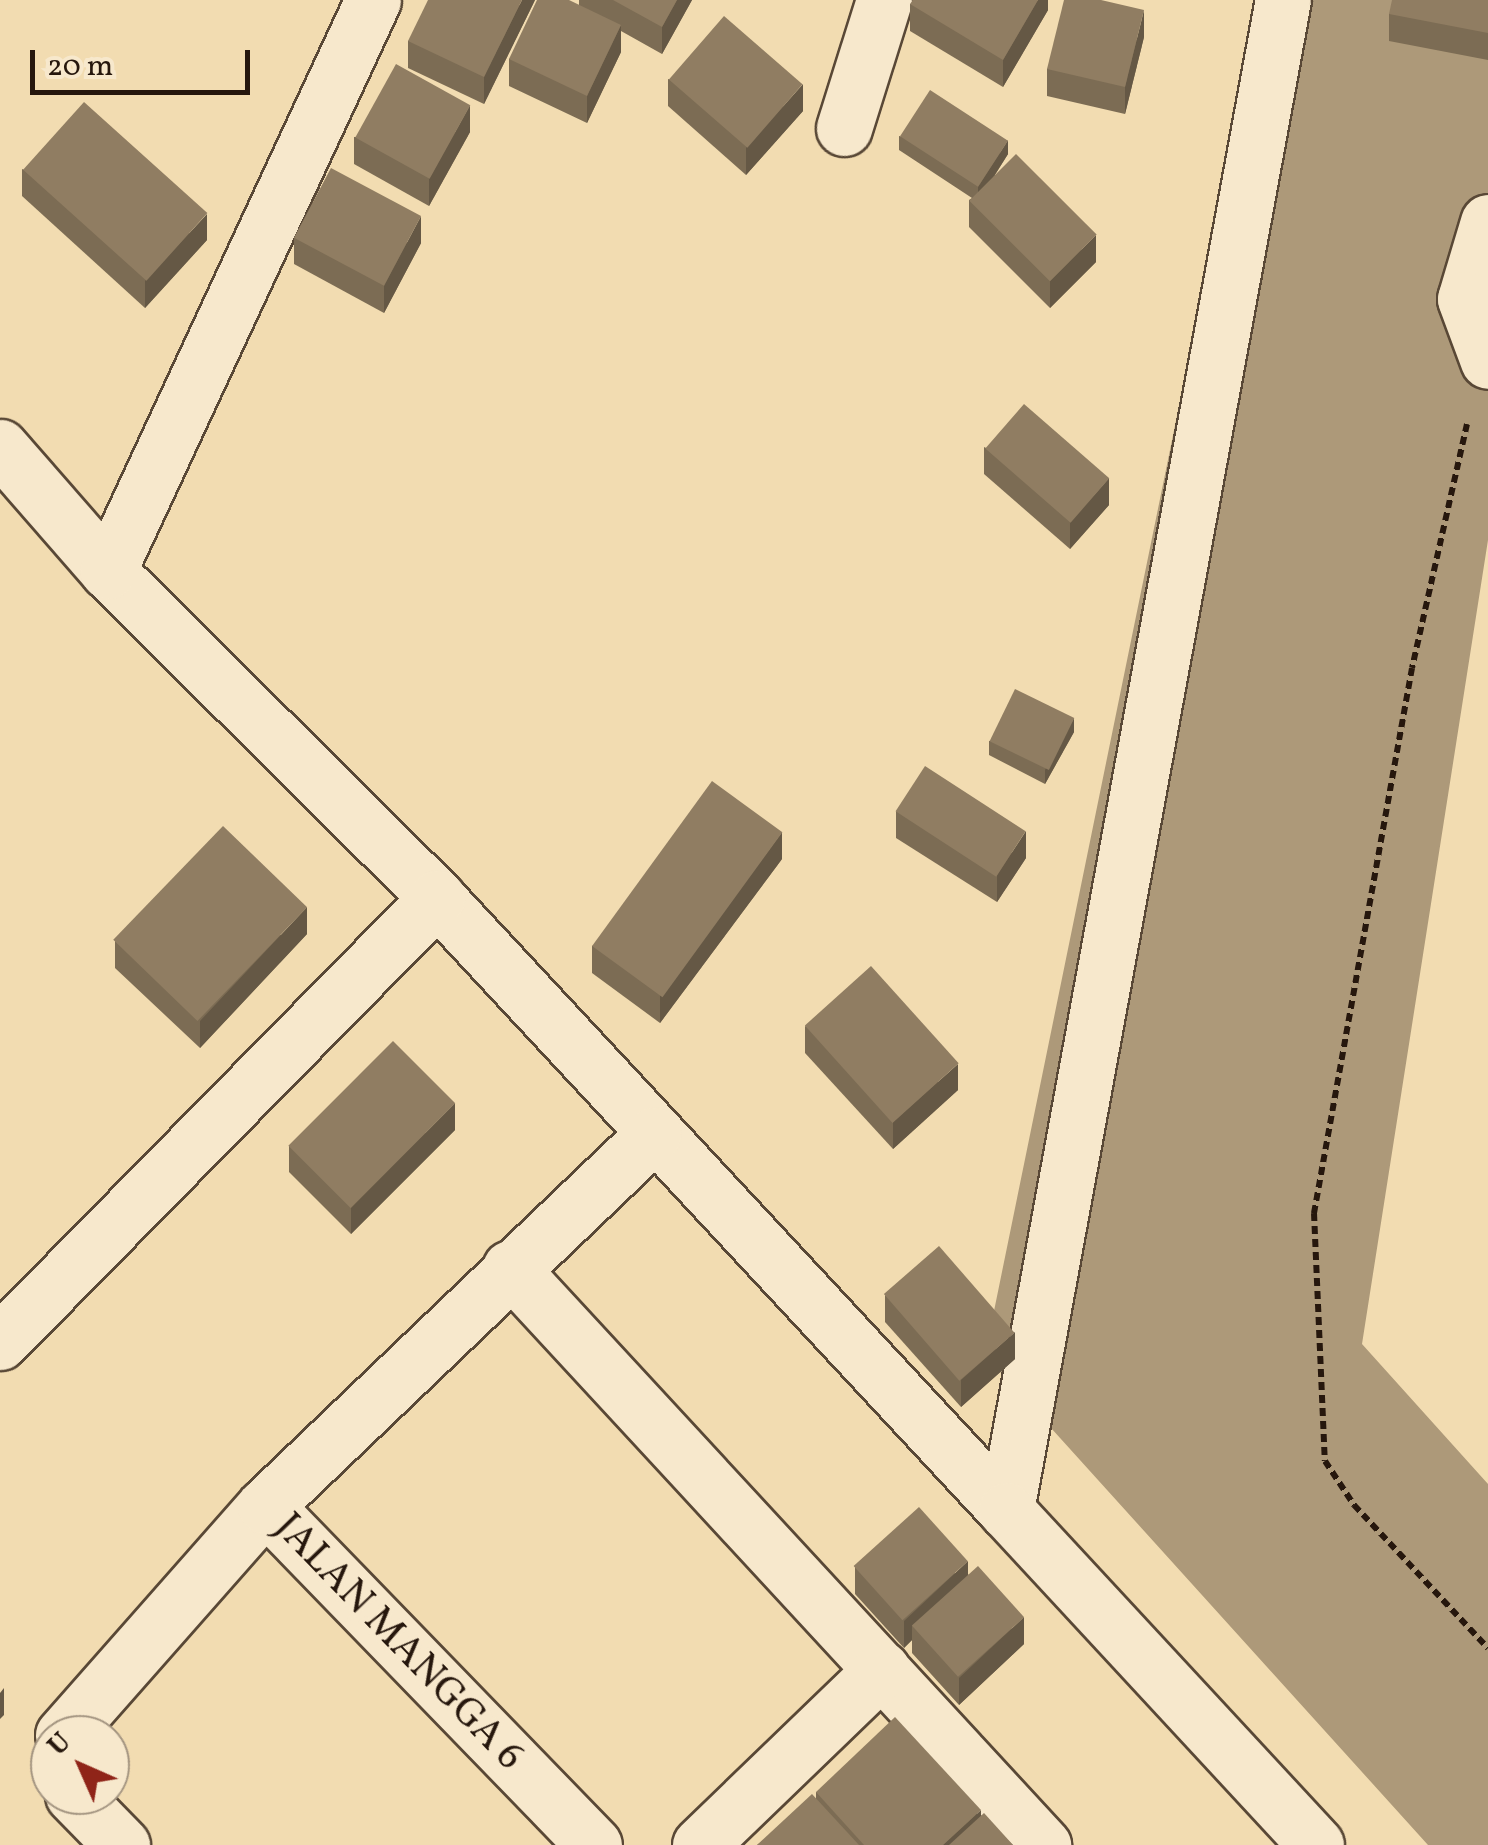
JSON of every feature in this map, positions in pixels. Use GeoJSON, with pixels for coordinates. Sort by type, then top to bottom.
{"type":"FeatureCollection","features":[{"type":"Feature","properties":{"kind":"street"},"geometry":{"type":"LineString","coordinates":[[108,571],[374,0]]}},
{"type":"Feature","properties":{"kind":"street"},"geometry":{"type":"LineString","coordinates":[[844,128],[884,0]]}},
{"type":"Feature","properties":{"kind":"street"},"geometry":{"type":"LineString","coordinates":[[1006,1510],[1283,0]]}},
{"type":"Feature","properties":{"kind":"street"},"geometry":{"type":"LineString","coordinates":[[1486,360],[1465,299],[1488,222]]}},
{"type":"Feature","properties":{"kind":"street"},"geometry":{"type":"LineString","coordinates":[[0,447],[108,571],[437,898],[1316,1845]]}},
{"type":"Feature","properties":{"kind":"street"},"geometry":{"type":"LineString","coordinates":[[0,1342],[437,898]]}},
{"type":"Feature","properties":{"kind":"street","name":"JALAN MANGGA 6"},"geometry":{"type":"LineString","coordinates":[[594,1845],[266,1506],[653,1135]]}},
{"type":"Feature","properties":{"kind":"street"},"geometry":{"type":"LineString","coordinates":[[510,1268],[1043,1845]]}},
{"type":"Feature","properties":{"kind":"street"},"geometry":{"type":"LineString","coordinates":[[81,1715],[266,1506]]}},
{"type":"Feature","properties":{"kind":"street"},"geometry":{"type":"LineString","coordinates":[[700,1845],[882,1669]]}},
{"type":"Feature","properties":{"kind":"street"},"geometry":{"type":"LineString","coordinates":[[93,1815],[122,1845]]}},
{"type":"Feature","properties":{"kind":"path"},"geometry":{"type":"LineString","coordinates":[[1486,360],[1412,668],[1314,1214],[1325,1461],[1354,1506],[1488,1648]]}},
{"type":"Feature","properties":{"kind":"shaded area"},"geometry":{"type":"Polygon","coordinates":[[[1262,0],[1488,0],[1488,540],[1362,1344],[1488,1484],[1488,1845],[1428,1845],[985,1355],[1262,0]]]}},
{"type":"Feature","properties":{"kind":"building"},"geometry":{"type":"Polygon","coordinates":[[[428,0],[522,0],[484,77],[408,41],[428,0]]]}},
{"type":"Feature","properties":{"kind":"building"},"geometry":{"type":"Polygon","coordinates":[[[537,0],[569,0],[621,25],[587,96],[509,59],[537,0]]]}},
{"type":"Feature","properties":{"kind":"building"},"geometry":{"type":"Polygon","coordinates":[[[613,0],[677,0],[662,27],[613,0]]]}},
{"type":"Feature","properties":{"kind":"building"},"geometry":{"type":"Polygon","coordinates":[[[913,0],[1038,0],[1003,60],[910,4],[913,0]]]}},
{"type":"Feature","properties":{"kind":"building"},"geometry":{"type":"Polygon","coordinates":[[[1064,0],[1101,0],[1144,10],[1125,87],[1047,69],[1064,0]]]}},
{"type":"Feature","properties":{"kind":"building"},"geometry":{"type":"Polygon","coordinates":[[[1392,0],[1488,0],[1488,33],[1389,14],[1392,0]]]}},
{"type":"Feature","properties":{"kind":"building"},"geometry":{"type":"Polygon","coordinates":[[[724,16],[802,84],[747,148],[669,79],[724,16]]]}},
{"type":"Feature","properties":{"kind":"building"},"geometry":{"type":"Polygon","coordinates":[[[396,64],[470,105],[430,179],[355,137],[396,64]]]}},
{"type":"Feature","properties":{"kind":"building"},"geometry":{"type":"Polygon","coordinates":[[[930,90],[1008,141],[978,187],[900,136],[930,90]]]}},
{"type":"Feature","properties":{"kind":"building"},"geometry":{"type":"Polygon","coordinates":[[[84,102],[207,213],[146,281],[23,170],[84,102]]]}},
{"type":"Feature","properties":{"kind":"building"},"geometry":{"type":"Polygon","coordinates":[[[1016,154],[1097,235],[1050,281],[969,201],[1016,154]]]}},
{"type":"Feature","properties":{"kind":"building"},"geometry":{"type":"Polygon","coordinates":[[[331,168],[421,216],[384,286],[294,238],[331,168]]]}},
{"type":"Feature","properties":{"kind":"building"},"geometry":{"type":"Polygon","coordinates":[[[1024,404],[1109,478],[1071,523],[985,449],[1024,404]]]}},
{"type":"Feature","properties":{"kind":"building"},"geometry":{"type":"Polygon","coordinates":[[[1015,689],[1074,718],[1049,770],[990,741],[1015,689]]]}},
{"type":"Feature","properties":{"kind":"building"},"geometry":{"type":"Polygon","coordinates":[[[925,766],[1026,831],[996,877],[896,811],[925,766]]]}},
{"type":"Feature","properties":{"kind":"building"},"geometry":{"type":"Polygon","coordinates":[[[712,781],[782,832],[662,997],[592,946],[712,781]]]}},
{"type":"Feature","properties":{"kind":"building"},"geometry":{"type":"Polygon","coordinates":[[[223,826],[307,907],[197,1021],[113,940],[223,826]]]}},
{"type":"Feature","properties":{"kind":"building"},"geometry":{"type":"Polygon","coordinates":[[[871,966],[959,1063],[893,1123],[805,1026],[871,966]]]}},
{"type":"Feature","properties":{"kind":"building"},"geometry":{"type":"Polygon","coordinates":[[[393,1041],[455,1103],[351,1208],[288,1146],[393,1041]]]}},
{"type":"Feature","properties":{"kind":"building"},"geometry":{"type":"Polygon","coordinates":[[[939,1246],[1014,1333],[959,1381],[884,1294],[939,1246]]]}},
{"type":"Feature","properties":{"kind":"building"},"geometry":{"type":"Polygon","coordinates":[[[919,1507],[968,1561],[902,1620],[854,1566],[919,1507]]]}},
{"type":"Feature","properties":{"kind":"building"},"geometry":{"type":"Polygon","coordinates":[[[978,1566],[1024,1617],[958,1677],[912,1626],[978,1566]]]}},
{"type":"Feature","properties":{"kind":"building"},"geometry":{"type":"Polygon","coordinates":[[[895,1717],[981,1810],[943,1845],[864,1845],[816,1792],[895,1717]]]}},
{"type":"Feature","properties":{"kind":"building"},"geometry":{"type":"Polygon","coordinates":[[[812,1794],[859,1845],[757,1845],[812,1794]]]}},
{"type":"Feature","properties":{"kind":"building"},"geometry":{"type":"Polygon","coordinates":[[[984,1813],[1013,1845],[949,1845],[984,1813]]]}}]}
